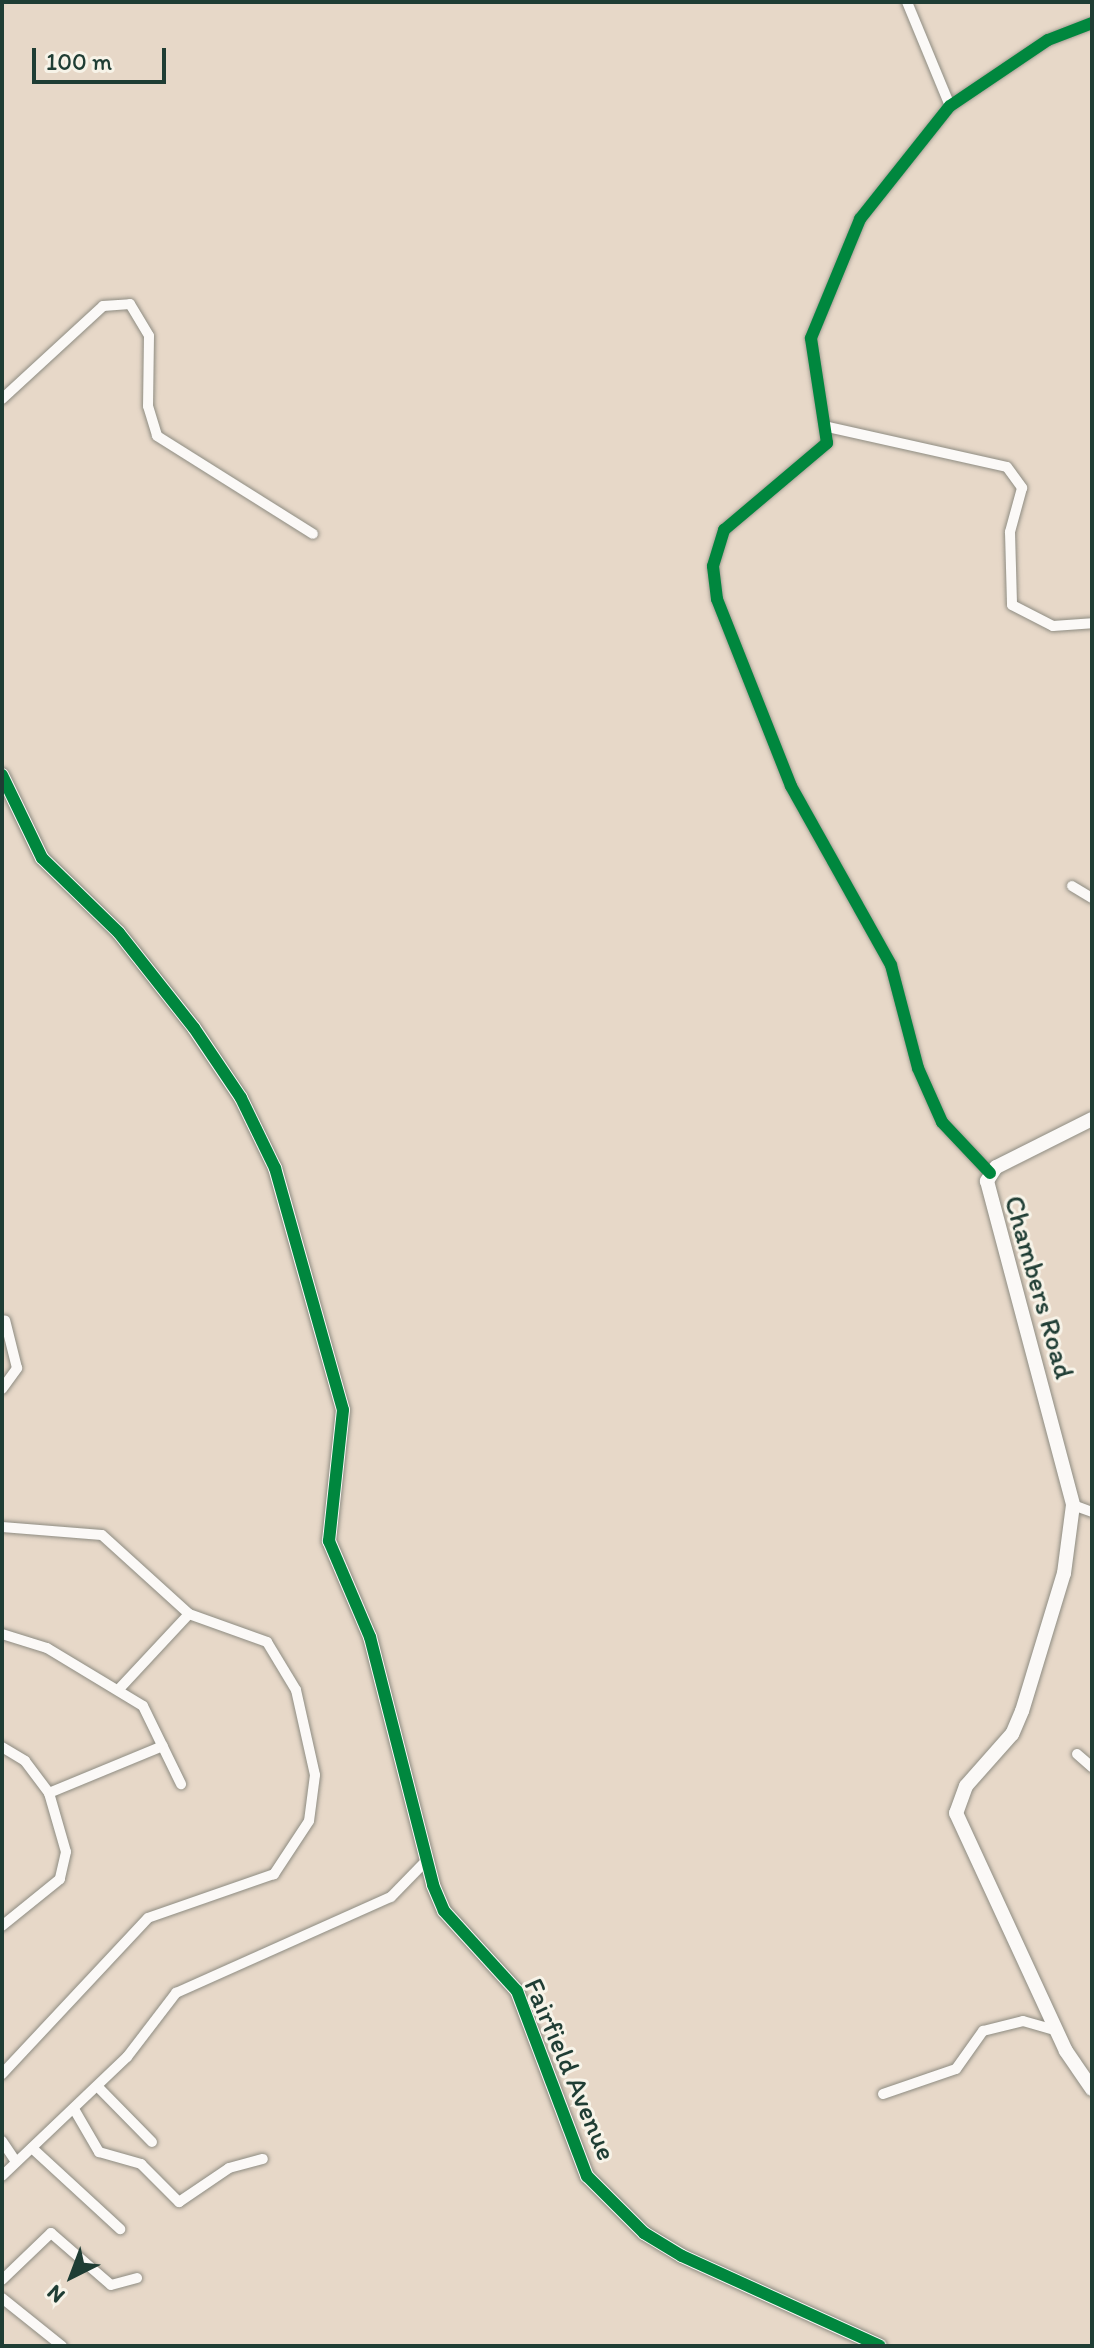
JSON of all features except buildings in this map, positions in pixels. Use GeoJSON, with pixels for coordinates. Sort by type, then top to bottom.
{"type":"FeatureCollection","features":[{"type":"Feature","properties":{"kind":"street"},"geometry":{"type":"LineString","coordinates":[[907,2],[950,106]]}},
{"type":"Feature","properties":{"kind":"street"},"geometry":{"type":"LineString","coordinates":[[990,1173],[942,1122],[875,928],[830,866],[791,786],[717,599],[716,541],[775,484],[817,456],[828,427],[812,370],[817,312],[860,219],[950,106],[1048,40],[1092,23]]}},
{"type":"Feature","properties":{"kind":"street"},"geometry":{"type":"LineString","coordinates":[[2,399],[103,306],[130,304],[149,336],[148,406],[157,436],[313,534]]}},
{"type":"Feature","properties":{"kind":"street"},"geometry":{"type":"LineString","coordinates":[[828,427],[1007,467],[1022,488],[1010,532],[1012,605],[1053,626],[1092,623]]}},
{"type":"Feature","properties":{"kind":"street","name":"Fairfield Avenue"},"geometry":{"type":"LineString","coordinates":[[2,775],[42,858],[119,933],[194,1028],[241,1098],[275,1168],[343,1410],[329,1541],[370,1637],[426,1861],[444,1911],[517,1991],[587,2176],[644,2233],[682,2256],[880,2346]]}},
{"type":"Feature","properties":{"kind":"street"},"geometry":{"type":"LineString","coordinates":[[1072,886],[1092,898]]}},
{"type":"Feature","properties":{"kind":"street","name":"Chambers Road"},"geometry":{"type":"LineString","coordinates":[[1092,1119],[990,1173],[986,1199],[1073,1505],[1064,1573],[1022,1711],[1005,1744],[966,1786],[956,1813],[1058,2031],[1092,2089]]}},
{"type":"Feature","properties":{"kind":"street"},"geometry":{"type":"LineString","coordinates":[[2,1389],[17,1368],[5,1320]]}},
{"type":"Feature","properties":{"kind":"street"},"geometry":{"type":"LineString","coordinates":[[1073,1505],[1092,1512]]}},
{"type":"Feature","properties":{"kind":"street"},"geometry":{"type":"LineString","coordinates":[[2,1527],[102,1535],[189,1614],[248,1630],[286,1662],[315,1775],[309,1821],[274,1874],[148,1918],[2,2074]]}},
{"type":"Feature","properties":{"kind":"street"},"geometry":{"type":"LineString","coordinates":[[120,1688],[189,1614]]}},
{"type":"Feature","properties":{"kind":"street"},"geometry":{"type":"LineString","coordinates":[[2,1634],[120,1688],[143,1706],[181,1784]]}},
{"type":"Feature","properties":{"kind":"street"},"geometry":{"type":"LineString","coordinates":[[49,1793],[163,1746]]}},
{"type":"Feature","properties":{"kind":"street"},"geometry":{"type":"LineString","coordinates":[[2,1747],[25,1761],[49,1793],[66,1836],[66,1867],[2,1926]]}},
{"type":"Feature","properties":{"kind":"street"},"geometry":{"type":"LineString","coordinates":[[1077,1754],[1092,1767]]}},
{"type":"Feature","properties":{"kind":"street"},"geometry":{"type":"LineString","coordinates":[[2,2176],[98,2087],[176,1993],[391,1897],[426,1861]]}},
{"type":"Feature","properties":{"kind":"street"},"geometry":{"type":"LineString","coordinates":[[883,2094],[956,2069],[983,2031],[1023,2021],[1058,2031]]}},
{"type":"Feature","properties":{"kind":"street"},"geometry":{"type":"LineString","coordinates":[[98,2087],[152,2142]]}},
{"type":"Feature","properties":{"kind":"street"},"geometry":{"type":"LineString","coordinates":[[74,2109],[103,2155],[141,2164],[179,2202],[229,2168],[263,2159]]}},
{"type":"Feature","properties":{"kind":"street"},"geometry":{"type":"LineString","coordinates":[[2,2141],[16,2162]]}},
{"type":"Feature","properties":{"kind":"street"},"geometry":{"type":"LineString","coordinates":[[32,2148],[120,2229]]}},
{"type":"Feature","properties":{"kind":"street"},"geometry":{"type":"LineString","coordinates":[[2,2280],[51,2233],[111,2285],[137,2278]]}},
{"type":"Feature","properties":{"kind":"street"},"geometry":{"type":"LineString","coordinates":[[2,2298],[62,2346]]}},
{"type":"Feature","properties":{"kind":"cycle path"},"geometry":{"type":"LineString","coordinates":[[990,1173],[942,1122],[918,1068],[891,965],[791,786],[717,599],[713,566],[724,530],[827,443],[811,338],[860,219],[950,106],[1048,40],[1092,23]]}},
{"type":"Feature","properties":{"kind":"cycle path"},"geometry":{"type":"LineString","coordinates":[[2,775],[42,858],[119,933],[194,1028],[241,1098],[275,1168],[343,1410],[329,1541],[370,1637],[433,1885],[444,1911],[517,1991],[587,2176],[644,2233],[682,2256],[880,2346]]}}]}
